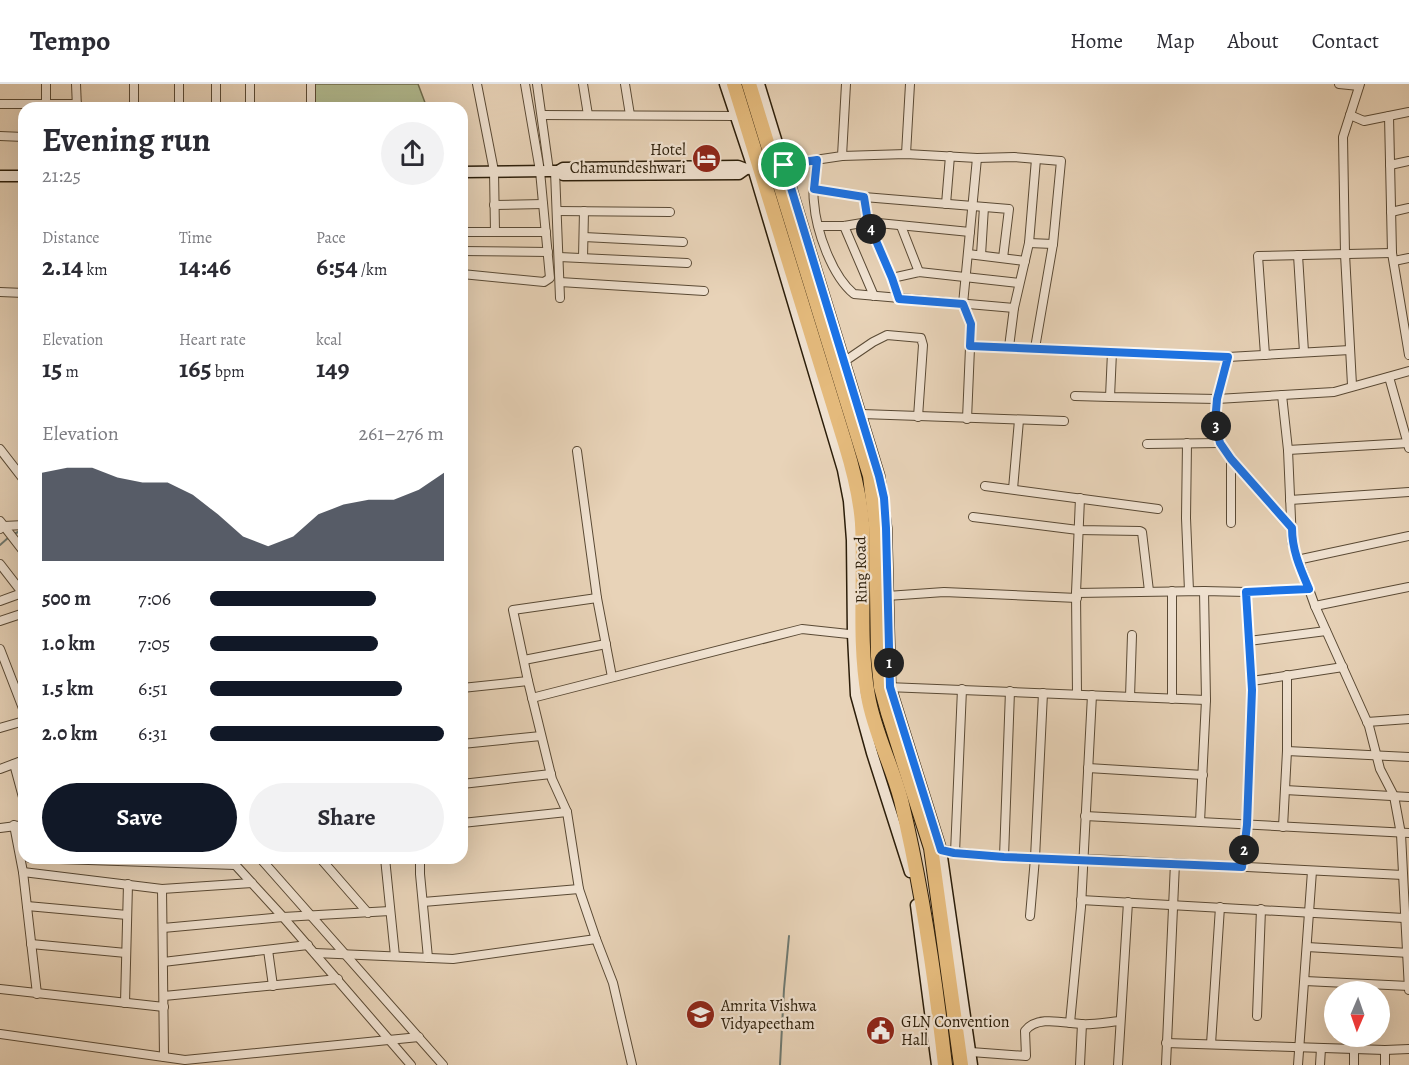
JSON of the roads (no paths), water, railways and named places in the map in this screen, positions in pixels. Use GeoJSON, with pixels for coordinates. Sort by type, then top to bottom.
{"type":"FeatureCollection","features":[{"type":"Feature","properties":{"kind":"highway","name":"Ring Road"},"geometry":{"type":"LineString","coordinates":[[734,84],[753,168],[845,443],[857,490],[862,526],[858,636],[867,696],[898,788],[915,857],[937,992],[940,1060]]}},
{"type":"Feature","properties":{"kind":"highway","name":"Ring Road"},"geometry":{"type":"LineString","coordinates":[[749,84],[780,165],[872,489],[876,525],[878,656],[886,687],[888,713],[936,849],[961,1065]]}},
{"type":"Feature","properties":{"kind":"street"},"geometry":{"type":"LineString","coordinates":[[46,84],[46,102]]}},
{"type":"Feature","properties":{"kind":"street"},"geometry":{"type":"LineString","coordinates":[[76,84],[77,102]]}},
{"type":"Feature","properties":{"kind":"street"},"geometry":{"type":"LineString","coordinates":[[134,84],[135,102]]}},
{"type":"Feature","properties":{"kind":"street"},"geometry":{"type":"LineString","coordinates":[[179,84],[179,102]]}},
{"type":"Feature","properties":{"kind":"street"},"geometry":{"type":"LineString","coordinates":[[216,84],[216,102]]}},
{"type":"Feature","properties":{"kind":"street"},"geometry":{"type":"LineString","coordinates":[[250,84],[250,102]]}},
{"type":"Feature","properties":{"kind":"street"},"geometry":{"type":"LineString","coordinates":[[311,84],[311,102]]}},
{"type":"Feature","properties":{"kind":"street"},"geometry":{"type":"LineString","coordinates":[[477,84],[494,171],[495,232]]}},
{"type":"Feature","properties":{"kind":"street"},"geometry":{"type":"LineString","coordinates":[[468,275],[544,282],[550,278],[543,204],[551,171],[525,84]]}},
{"type":"Feature","properties":{"kind":"street"},"geometry":{"type":"LineString","coordinates":[[537,84],[557,211],[560,298]]}},
{"type":"Feature","properties":{"kind":"street"},"geometry":{"type":"LineString","coordinates":[[583,84],[588,116]]}},
{"type":"Feature","properties":{"kind":"street"},"geometry":{"type":"LineString","coordinates":[[625,84],[630,115]]}},
{"type":"Feature","properties":{"kind":"street"},"geometry":{"type":"LineString","coordinates":[[724,84],[753,168]]}},
{"type":"Feature","properties":{"kind":"street"},"geometry":{"type":"LineString","coordinates":[[759,84],[780,165],[862,414],[884,498],[887,596],[886,687],[1206,700]]}},
{"type":"Feature","properties":{"kind":"street"},"geometry":{"type":"LineString","coordinates":[[842,156],[846,84]]}},
{"type":"Feature","properties":{"kind":"street"},"geometry":{"type":"LineString","coordinates":[[906,154],[910,84]]}},
{"type":"Feature","properties":{"kind":"street"},"geometry":{"type":"LineString","coordinates":[[1339,84],[1359,85],[1343,136],[1345,254],[1352,386]]}},
{"type":"Feature","properties":{"kind":"street"},"geometry":{"type":"LineString","coordinates":[[0,104],[18,105]]}},
{"type":"Feature","properties":{"kind":"street"},"geometry":{"type":"LineString","coordinates":[[1350,116],[1360,121],[1409,112]]}},
{"type":"Feature","properties":{"kind":"street"},"geometry":{"type":"LineString","coordinates":[[542,115],[735,116]]}},
{"type":"Feature","properties":{"kind":"street"},"geometry":{"type":"LineString","coordinates":[[1389,116],[1393,257],[1405,310],[1409,355]]}},
{"type":"Feature","properties":{"kind":"street"},"geometry":{"type":"LineString","coordinates":[[0,136],[18,137]]}},
{"type":"Feature","properties":{"kind":"street"},"geometry":{"type":"LineString","coordinates":[[468,172],[551,171],[563,168],[738,166],[753,168],[842,156],[906,154],[977,158],[1014,157],[1061,161],[1053,244],[1035,348]]}},
{"type":"Feature","properties":{"kind":"street"},"geometry":{"type":"LineString","coordinates":[[946,204],[950,156]]}},
{"type":"Feature","properties":{"kind":"street"},"geometry":{"type":"LineString","coordinates":[[967,419],[971,324],[963,304],[977,158]]}},
{"type":"Feature","properties":{"kind":"street"},"geometry":{"type":"LineString","coordinates":[[1009,347],[1014,308],[1029,243],[1036,159]]}},
{"type":"Feature","properties":{"kind":"street"},"geometry":{"type":"LineString","coordinates":[[817,160],[813,201],[819,226],[836,274],[845,287],[854,294],[1014,308]]}},
{"type":"Feature","properties":{"kind":"street"},"geometry":{"type":"LineString","coordinates":[[1390,165],[1409,161]]}},
{"type":"Feature","properties":{"kind":"street"},"geometry":{"type":"LineString","coordinates":[[0,176],[18,176]]}},
{"type":"Feature","properties":{"kind":"street"},"geometry":{"type":"LineString","coordinates":[[814,189],[864,197],[1009,209],[1003,258]]}},
{"type":"Feature","properties":{"kind":"street"},"geometry":{"type":"LineString","coordinates":[[864,197],[868,222],[899,299]]}},
{"type":"Feature","properties":{"kind":"street"},"geometry":{"type":"LineString","coordinates":[[494,205],[543,204]]}},
{"type":"Feature","properties":{"kind":"street"},"geometry":{"type":"LineString","coordinates":[[981,255],[984,207]]}},
{"type":"Feature","properties":{"kind":"street"},"geometry":{"type":"LineString","coordinates":[[1391,212],[1409,208]]}},
{"type":"Feature","properties":{"kind":"street"},"geometry":{"type":"LineString","coordinates":[[557,211],[670,212]]}},
{"type":"Feature","properties":{"kind":"street"},"geometry":{"type":"LineString","coordinates":[[583,258],[584,212]]}},
{"type":"Feature","properties":{"kind":"street"},"geometry":{"type":"LineString","coordinates":[[819,226],[844,226],[868,222],[970,232]]}},
{"type":"Feature","properties":{"kind":"street"},"geometry":{"type":"LineString","coordinates":[[844,226],[874,296]]}},
{"type":"Feature","properties":{"kind":"street"},"geometry":{"type":"LineString","coordinates":[[901,226],[919,272]]}},
{"type":"Feature","properties":{"kind":"street"},"geometry":{"type":"LineString","coordinates":[[468,232],[546,232]]}},
{"type":"Feature","properties":{"kind":"street"},"geometry":{"type":"LineString","coordinates":[[584,237],[683,242]]}},
{"type":"Feature","properties":{"kind":"street"},"geometry":{"type":"LineString","coordinates":[[1029,243],[1053,244]]}},
{"type":"Feature","properties":{"kind":"street"},"geometry":{"type":"LineString","coordinates":[[468,251],[548,252]]}},
{"type":"Feature","properties":{"kind":"street"},"geometry":{"type":"LineString","coordinates":[[968,254],[1025,261]]}},
{"type":"Feature","properties":{"kind":"street"},"geometry":{"type":"LineString","coordinates":[[1265,355],[1258,256],[1345,254],[1409,258]]}},
{"type":"Feature","properties":{"kind":"street"},"geometry":{"type":"LineString","coordinates":[[1298,255],[1304,352]]}},
{"type":"Feature","properties":{"kind":"street"},"geometry":{"type":"LineString","coordinates":[[558,257],[687,263]]}},
{"type":"Feature","properties":{"kind":"street"},"geometry":{"type":"LineString","coordinates":[[892,278],[919,272],[1019,283]]}},
{"type":"Feature","properties":{"kind":"street"},"geometry":{"type":"LineString","coordinates":[[560,282],[704,291]]}},
{"type":"Feature","properties":{"kind":"street"},"geometry":{"type":"LineString","coordinates":[[0,292],[18,293]]}},
{"type":"Feature","properties":{"kind":"street"},"geometry":{"type":"LineString","coordinates":[[845,361],[887,335],[921,338],[923,345],[918,417]]}},
{"type":"Feature","properties":{"kind":"street"},"geometry":{"type":"LineString","coordinates":[[970,346],[1228,357],[1350,350]]}},
{"type":"Feature","properties":{"kind":"street"},"geometry":{"type":"LineString","coordinates":[[1110,398],[1112,352]]}},
{"type":"Feature","properties":{"kind":"street"},"geometry":{"type":"LineString","coordinates":[[1228,357],[1217,399],[1215,423],[1220,443],[1231,459],[1292,528]]}},
{"type":"Feature","properties":{"kind":"street"},"geometry":{"type":"LineString","coordinates":[[1075,396],[1217,399],[1282,396],[1334,392],[1409,371]]}},
{"type":"Feature","properties":{"kind":"street"},"geometry":{"type":"LineString","coordinates":[[1288,450],[1408,445],[1389,377]]}},
{"type":"Feature","properties":{"kind":"street"},"geometry":{"type":"LineString","coordinates":[[1282,396],[1288,450],[1292,542],[1297,560],[1367,722],[1380,769],[1394,796],[1405,833],[1404,918],[1409,987],[1305,981]]}},
{"type":"Feature","properties":{"kind":"street"},"geometry":{"type":"LineString","coordinates":[[862,414],[1064,421]]}},
{"type":"Feature","properties":{"kind":"street"},"geometry":{"type":"LineString","coordinates":[[1013,489],[1019,420]]}},
{"type":"Feature","properties":{"kind":"street"},"geometry":{"type":"LineString","coordinates":[[1187,443],[1186,518],[1189,591]]}},
{"type":"Feature","properties":{"kind":"street"},"geometry":{"type":"LineString","coordinates":[[1147,444],[1220,443]]}},
{"type":"Feature","properties":{"kind":"street"},"geometry":{"type":"LineString","coordinates":[[0,449],[18,472]]}},
{"type":"Feature","properties":{"kind":"street"},"geometry":{"type":"LineString","coordinates":[[577,451],[597,598],[612,677]]}},
{"type":"Feature","properties":{"kind":"street"},"geometry":{"type":"LineString","coordinates":[[1231,459],[1231,523]]}},
{"type":"Feature","properties":{"kind":"street"},"geometry":{"type":"LineString","coordinates":[[985,486],[1158,508]]}},
{"type":"Feature","properties":{"kind":"street"},"geometry":{"type":"LineString","coordinates":[[1290,500],[1409,492]]}},
{"type":"Feature","properties":{"kind":"street"},"geometry":{"type":"LineString","coordinates":[[1077,694],[1080,498]]}},
{"type":"Feature","properties":{"kind":"street"},"geometry":{"type":"LineString","coordinates":[[973,517],[1078,530],[1142,532],[1149,591]]}},
{"type":"Feature","properties":{"kind":"street"},"geometry":{"type":"LineString","coordinates":[[1,526],[18,525]]}},
{"type":"Feature","properties":{"kind":"street"},"geometry":{"type":"LineString","coordinates":[[1,526],[18,544]]}},
{"type":"Feature","properties":{"kind":"street"},"geometry":{"type":"LineString","coordinates":[[1297,560],[1409,536]]}},
{"type":"Feature","properties":{"kind":"street"},"geometry":{"type":"LineString","coordinates":[[0,564],[18,587]]}},
{"type":"Feature","properties":{"kind":"street"},"geometry":{"type":"LineString","coordinates":[[1315,606],[1409,587]]}},
{"type":"Feature","properties":{"kind":"street"},"geometry":{"type":"LineString","coordinates":[[887,596],[944,592],[1077,596],[1149,591],[1246,592],[1309,589]]}},
{"type":"Feature","properties":{"kind":"street"},"geometry":{"type":"LineString","coordinates":[[1172,591],[1172,699]]}},
{"type":"Feature","properties":{"kind":"street"},"geometry":{"type":"LineString","coordinates":[[1200,822],[1206,700],[1204,591]]}},
{"type":"Feature","properties":{"kind":"street"},"geometry":{"type":"LineString","coordinates":[[1242,867],[1247,825],[1252,681],[1246,592]]}},
{"type":"Feature","properties":{"kind":"street"},"geometry":{"type":"LineString","coordinates":[[0,601],[18,596]]}},
{"type":"Feature","properties":{"kind":"street"},"geometry":{"type":"LineString","coordinates":[[597,598],[513,610],[551,774],[567,812],[579,889],[613,983],[632,1065]]}},
{"type":"Feature","properties":{"kind":"street"},"geometry":{"type":"LineString","coordinates":[[0,621],[18,617]]}},
{"type":"Feature","properties":{"kind":"street"},"geometry":{"type":"LineString","coordinates":[[532,698],[802,629],[858,636]]}},
{"type":"Feature","properties":{"kind":"street"},"geometry":{"type":"LineString","coordinates":[[1249,641],[1326,631]]}},
{"type":"Feature","properties":{"kind":"street"},"geometry":{"type":"LineString","coordinates":[[1130,696],[1132,635]]}},
{"type":"Feature","properties":{"kind":"street"},"geometry":{"type":"LineString","coordinates":[[524,660],[606,644]]}},
{"type":"Feature","properties":{"kind":"street"},"geometry":{"type":"LineString","coordinates":[[0,649],[18,696]]}},
{"type":"Feature","properties":{"kind":"street"},"geometry":{"type":"LineString","coordinates":[[1252,681],[1343,667]]}},
{"type":"Feature","properties":{"kind":"street"},"geometry":{"type":"LineString","coordinates":[[1283,827],[1287,751],[1287,675]]}},
{"type":"Feature","properties":{"kind":"street"},"geometry":{"type":"LineString","coordinates":[[468,687],[528,681]]}},
{"type":"Feature","properties":{"kind":"street"},"geometry":{"type":"LineString","coordinates":[[954,853],[963,689]]}},
{"type":"Feature","properties":{"kind":"street"},"geometry":{"type":"LineString","coordinates":[[1004,857],[1010,691]]}},
{"type":"Feature","properties":{"kind":"street"},"geometry":{"type":"LineString","coordinates":[[1030,916],[1043,693]]}},
{"type":"Feature","properties":{"kind":"street"},"geometry":{"type":"LineString","coordinates":[[1070,1023],[1081,900],[1092,695]]}},
{"type":"Feature","properties":{"kind":"street"},"geometry":{"type":"LineString","coordinates":[[1367,722],[1409,719]]}},
{"type":"Feature","properties":{"kind":"street"},"geometry":{"type":"LineString","coordinates":[[0,729],[18,723]]}},
{"type":"Feature","properties":{"kind":"street"},"geometry":{"type":"LineString","coordinates":[[468,743],[542,736]]}},
{"type":"Feature","properties":{"kind":"street"},"geometry":{"type":"LineString","coordinates":[[1287,751],[1409,758]]}},
{"type":"Feature","properties":{"kind":"street"},"geometry":{"type":"LineString","coordinates":[[0,769],[18,762]]}},
{"type":"Feature","properties":{"kind":"street"},"geometry":{"type":"LineString","coordinates":[[14,764],[18,779]]}},
{"type":"Feature","properties":{"kind":"street"},"geometry":{"type":"LineString","coordinates":[[1088,768],[1203,775]]}},
{"type":"Feature","properties":{"kind":"street"},"geometry":{"type":"LineString","coordinates":[[468,783],[551,774]]}},
{"type":"Feature","properties":{"kind":"street"},"geometry":{"type":"LineString","coordinates":[[1285,790],[1409,797]]}},
{"type":"Feature","properties":{"kind":"street"},"geometry":{"type":"LineString","coordinates":[[468,822],[567,812]]}},
{"type":"Feature","properties":{"kind":"street"},"geometry":{"type":"LineString","coordinates":[[1085,816],[1405,833]]}},
{"type":"Feature","properties":{"kind":"street"},"geometry":{"type":"LineString","coordinates":[[14,825],[18,842]]}},
{"type":"Feature","properties":{"kind":"street"},"geometry":{"type":"LineString","coordinates":[[0,828],[18,825]]}},
{"type":"Feature","properties":{"kind":"street"},"geometry":{"type":"LineString","coordinates":[[972,1065],[936,849],[954,853],[1004,857],[1403,875]]}},
{"type":"Feature","properties":{"kind":"street"},"geometry":{"type":"LineString","coordinates":[[1166,1065],[1175,863]]}},
{"type":"Feature","properties":{"kind":"street"},"geometry":{"type":"LineString","coordinates":[[22,864],[37,994]]}},
{"type":"Feature","properties":{"kind":"street"},"geometry":{"type":"LineString","coordinates":[[206,864],[235,865],[338,979],[411,1065]]}},
{"type":"Feature","properties":{"kind":"street"},"geometry":{"type":"LineString","coordinates":[[265,864],[443,1065]]}},
{"type":"Feature","properties":{"kind":"street"},"geometry":{"type":"LineString","coordinates":[[325,864],[368,913]]}},
{"type":"Feature","properties":{"kind":"street"},"geometry":{"type":"LineString","coordinates":[[386,864],[394,956]]}},
{"type":"Feature","properties":{"kind":"street"},"geometry":{"type":"LineString","coordinates":[[420,864],[428,958]]}},
{"type":"Feature","properties":{"kind":"street"},"geometry":{"type":"LineString","coordinates":[[1298,1065],[1312,871]]}},
{"type":"Feature","properties":{"kind":"street"},"geometry":{"type":"LineString","coordinates":[[23,872],[162,889],[252,883]]}},
{"type":"Feature","properties":{"kind":"street"},"geometry":{"type":"LineString","coordinates":[[124,1003],[128,885]]}},
{"type":"Feature","properties":{"kind":"street"},"geometry":{"type":"LineString","coordinates":[[162,889],[164,1057]]}},
{"type":"Feature","properties":{"kind":"street"},"geometry":{"type":"LineString","coordinates":[[423,902],[579,889]]}},
{"type":"Feature","properties":{"kind":"street"},"geometry":{"type":"LineString","coordinates":[[1081,900],[1404,918]]}},
{"type":"Feature","properties":{"kind":"street"},"geometry":{"type":"LineString","coordinates":[[1118,1065],[1128,902]]}},
{"type":"Feature","properties":{"kind":"street"},"geometry":{"type":"LineString","coordinates":[[27,906],[127,915]]}},
{"type":"Feature","properties":{"kind":"street"},"geometry":{"type":"LineString","coordinates":[[1211,1044],[1220,907]]}},
{"type":"Feature","properties":{"kind":"street"},"geometry":{"type":"LineString","coordinates":[[1257,1016],[1261,909]]}},
{"type":"Feature","properties":{"kind":"street"},"geometry":{"type":"LineString","coordinates":[[163,928],[283,917],[390,911]]}},
{"type":"Feature","properties":{"kind":"street"},"geometry":{"type":"LineString","coordinates":[[315,953],[453,959],[596,939]]}},
{"type":"Feature","properties":{"kind":"street"},"geometry":{"type":"LineString","coordinates":[[31,944],[126,953]]}},
{"type":"Feature","properties":{"kind":"street"},"geometry":{"type":"LineString","coordinates":[[163,962],[308,945]]}},
{"type":"Feature","properties":{"kind":"street"},"geometry":{"type":"LineString","coordinates":[[1307,947],[1407,953]]}},
{"type":"Feature","properties":{"kind":"street"},"geometry":{"type":"LineString","coordinates":[[268,950],[273,986]]}},
{"type":"Feature","properties":{"kind":"street"},"geometry":{"type":"LineString","coordinates":[[164,996],[338,979]]}},
{"type":"Feature","properties":{"kind":"street"},"geometry":{"type":"LineString","coordinates":[[0,989],[164,1007]]}},
{"type":"Feature","properties":{"kind":"street"},"geometry":{"type":"LineString","coordinates":[[1027,1065],[1025,1031],[1033,1023],[1082,1024],[1120,1021]]}},
{"type":"Feature","properties":{"kind":"street"},"geometry":{"type":"LineString","coordinates":[[1080,1065],[1082,1024]]}},
{"type":"Feature","properties":{"kind":"street"},"geometry":{"type":"LineString","coordinates":[[0,1034],[164,1057],[185,1063],[419,1037]]}},
{"type":"Feature","properties":{"kind":"street"},"geometry":{"type":"LineString","coordinates":[[1166,1042],[1409,1049]]}},
{"type":"Feature","properties":{"kind":"street"},"geometry":{"type":"LineString","coordinates":[[1320,1065],[1321,1048]]}},
{"type":"Feature","properties":{"kind":"street"},"geometry":{"type":"LineString","coordinates":[[1354,1049],[1354,1065]]}},
{"type":"Feature","properties":{"kind":"street"},"geometry":{"type":"LineString","coordinates":[[1385,1050],[1385,1065]]}},
{"type":"Feature","properties":{"kind":"street"},"geometry":{"type":"LineString","coordinates":[[971,1052],[1026,1056]]}},
{"type":"Feature","properties":{"kind":"waterway"},"geometry":{"type":"LineString","coordinates":[[14,534],[18,532]]}},
{"type":"Feature","properties":{"kind":"waterway"},"geometry":{"type":"LineString","coordinates":[[0,545],[9,537]]}},
{"type":"Feature","properties":{"kind":"waterway"},"geometry":{"type":"LineString","coordinates":[[780,1065],[789,936]]}},
{"type":"Feature","properties":{"kind":"place","name":"Hotel Chamundeshwari"},"geometry":{"type":"Point","coordinates":[707,158]}},
{"type":"Feature","properties":{"kind":"place","name":"Amrita Vishwa Vidyapeetham"},"geometry":{"type":"Point","coordinates":[700,1014]}},
{"type":"Feature","properties":{"kind":"place","name":"GLN Convention Hall"},"geometry":{"type":"Point","coordinates":[880,1030]}}]}
